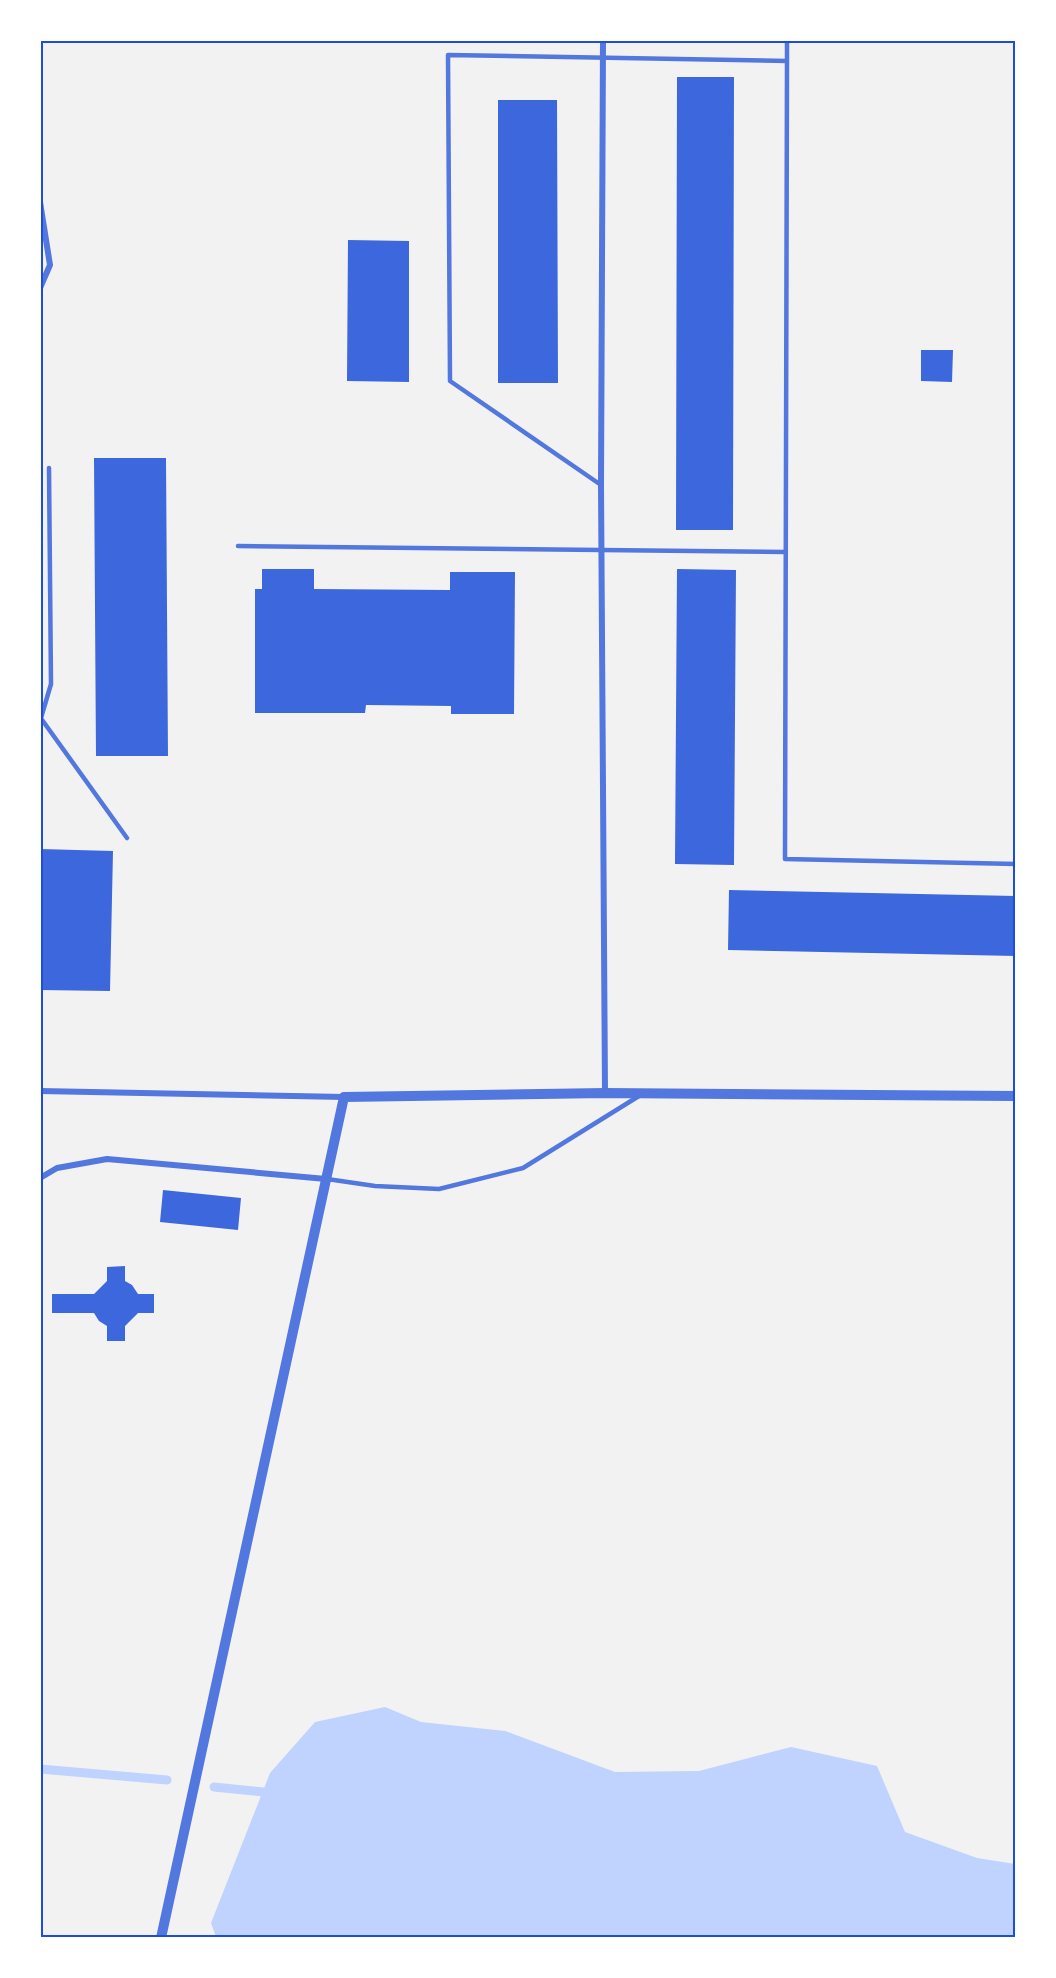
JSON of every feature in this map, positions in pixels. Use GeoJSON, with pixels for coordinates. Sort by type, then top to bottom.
{"type":"FeatureCollection","features":[{"type":"Feature","properties":{"kind":"street"},"geometry":{"type":"LineString","coordinates":[[603,40],[601,485],[604,1092]]}},
{"type":"Feature","properties":{"kind":"street"},"geometry":{"type":"LineString","coordinates":[[40,202],[50,265],[40,288]]}},
{"type":"Feature","properties":{"kind":"street"},"geometry":{"type":"LineString","coordinates":[[40,1091],[344,1097],[604,1092],[1016,1096]]}},
{"type":"Feature","properties":{"kind":"street"},"geometry":{"type":"LineString","coordinates":[[161,1938],[344,1097]]}},
{"type":"Feature","properties":{"kind":"street"},"geometry":{"type":"LineString","coordinates":[[40,1178],[57,1168],[107,1160],[327,1179]]}},
{"type":"Feature","properties":{"kind":"lane"},"geometry":{"type":"LineString","coordinates":[[787,40],[785,860],[1016,864]]}},
{"type":"Feature","properties":{"kind":"lane"},"geometry":{"type":"LineString","coordinates":[[601,485],[450,381],[448,56],[787,61]]}},
{"type":"Feature","properties":{"kind":"lane"},"geometry":{"type":"LineString","coordinates":[[50,468],[51,684],[41,717],[128,838]]}},
{"type":"Feature","properties":{"kind":"lane"},"geometry":{"type":"LineString","coordinates":[[238,546],[602,552],[786,552]]}},
{"type":"Feature","properties":{"kind":"lane"},"geometry":{"type":"LineString","coordinates":[[327,1179],[375,1186],[439,1189],[523,1168],[644,1093]]}},
{"type":"Feature","properties":{"kind":"water"},"geometry":{"type":"Polygon","coordinates":[[[385,1707],[421,1722],[505,1731],[615,1772],[699,1771],[791,1747],[877,1766],[905,1832],[977,1858],[1015,1864],[1015,1937],[216,1937],[211,1923],[270,1773],[315,1722],[385,1707]]]}},
{"type":"Feature","properties":{"kind":"building"},"geometry":{"type":"Polygon","coordinates":[[[677,77],[734,77],[733,530],[676,530],[677,77]]]}},
{"type":"Feature","properties":{"kind":"building"},"geometry":{"type":"Polygon","coordinates":[[[498,100],[557,100],[558,383],[498,383],[498,100]]]}},
{"type":"Feature","properties":{"kind":"building"},"geometry":{"type":"Polygon","coordinates":[[[348,240],[409,241],[409,382],[347,381],[348,240]]]}},
{"type":"Feature","properties":{"kind":"building"},"geometry":{"type":"Polygon","coordinates":[[[921,350],[953,350],[952,382],[921,381],[921,350]]]}},
{"type":"Feature","properties":{"kind":"building"},"geometry":{"type":"Polygon","coordinates":[[[94,458],[166,458],[168,756],[96,756],[94,458]]]}},
{"type":"Feature","properties":{"kind":"building"},"geometry":{"type":"Polygon","coordinates":[[[262,569],[314,569],[314,589],[450,590],[450,572],[515,572],[514,714],[451,714],[451,706],[366,705],[365,713],[255,713],[255,589],[262,589],[262,569]]]}},
{"type":"Feature","properties":{"kind":"building"},"geometry":{"type":"Polygon","coordinates":[[[677,569],[736,570],[734,865],[675,864],[677,569]]]}},
{"type":"Feature","properties":{"kind":"building"},"geometry":{"type":"Polygon","coordinates":[[[40,849],[113,851],[110,991],[40,990],[40,849]]]}},
{"type":"Feature","properties":{"kind":"building"},"geometry":{"type":"Polygon","coordinates":[[[729,890],[1016,896],[1016,956],[728,950],[729,890]]]}},
{"type":"Feature","properties":{"kind":"building"},"geometry":{"type":"Polygon","coordinates":[[[163,1190],[241,1198],[238,1230],[160,1222],[163,1190]]]}},
{"type":"Feature","properties":{"kind":"building"},"geometry":{"type":"Polygon","coordinates":[[[125,1266],[125,1281],[132,1285],[138,1294],[154,1294],[154,1313],[138,1313],[125,1326],[125,1341],[107,1341],[107,1326],[99,1321],[94,1313],[52,1313],[52,1294],[94,1294],[107,1281],[107,1267],[125,1266]]]}},
{"type":"Feature","properties":{"kind":"waterway"},"geometry":{"type":"LineString","coordinates":[[40,1769],[167,1780]]}},
{"type":"Feature","properties":{"kind":"waterway"},"geometry":{"type":"LineString","coordinates":[[214,1787],[263,1792]]}}]}
